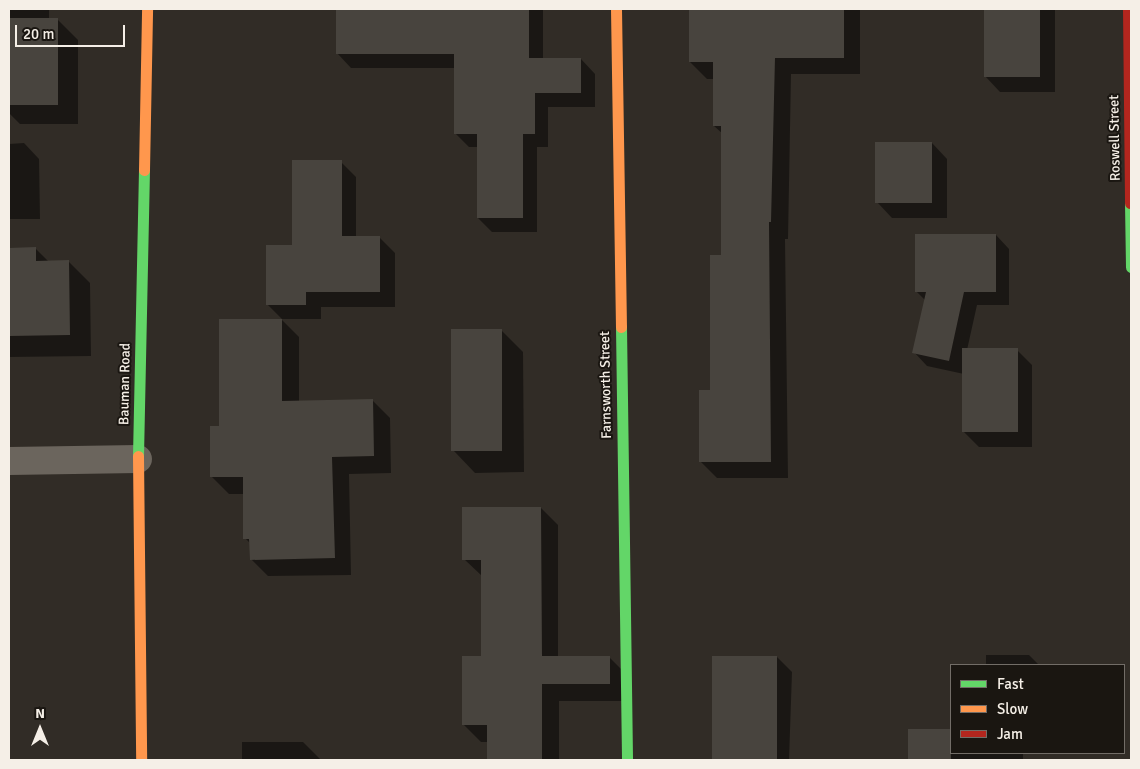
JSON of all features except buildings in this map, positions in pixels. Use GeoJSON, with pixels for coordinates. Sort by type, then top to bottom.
{"type":"FeatureCollection","features":[{"type":"Feature","properties":{"kind":"street","name":"Bauman Road"},"geometry":{"type":"LineString","coordinates":[[141,760],[138,459],[147,9]]}},
{"type":"Feature","properties":{"kind":"street","name":"Farnsworth Street"},"geometry":{"type":"LineString","coordinates":[[616,9],[627,760]]}},
{"type":"Feature","properties":{"kind":"street","name":"Roswell Street"},"geometry":{"type":"LineString","coordinates":[[1128,9],[1131,267]]}},
{"type":"Feature","properties":{"kind":"street"},"geometry":{"type":"LineString","coordinates":[[9,460],[138,459]]}},
{"type":"Feature","properties":{"kind":"traffic: fast"},"geometry":{"type":"LineString","coordinates":[[138,456],[144,170]]}},
{"type":"Feature","properties":{"kind":"traffic: fast"},"geometry":{"type":"LineString","coordinates":[[1130,203],[1131,267]]}},
{"type":"Feature","properties":{"kind":"traffic: fast"},"geometry":{"type":"LineString","coordinates":[[621,327],[627,760]]}},
{"type":"Feature","properties":{"kind":"traffic: slow"},"geometry":{"type":"LineString","coordinates":[[144,170],[147,9]]}},
{"type":"Feature","properties":{"kind":"traffic: slow"},"geometry":{"type":"LineString","coordinates":[[616,9],[621,327]]}},
{"type":"Feature","properties":{"kind":"traffic: slow"},"geometry":{"type":"LineString","coordinates":[[138,456],[141,760]]}},
{"type":"Feature","properties":{"kind":"traffic: jam"},"geometry":{"type":"LineString","coordinates":[[1128,9],[1130,203]]}}]}
